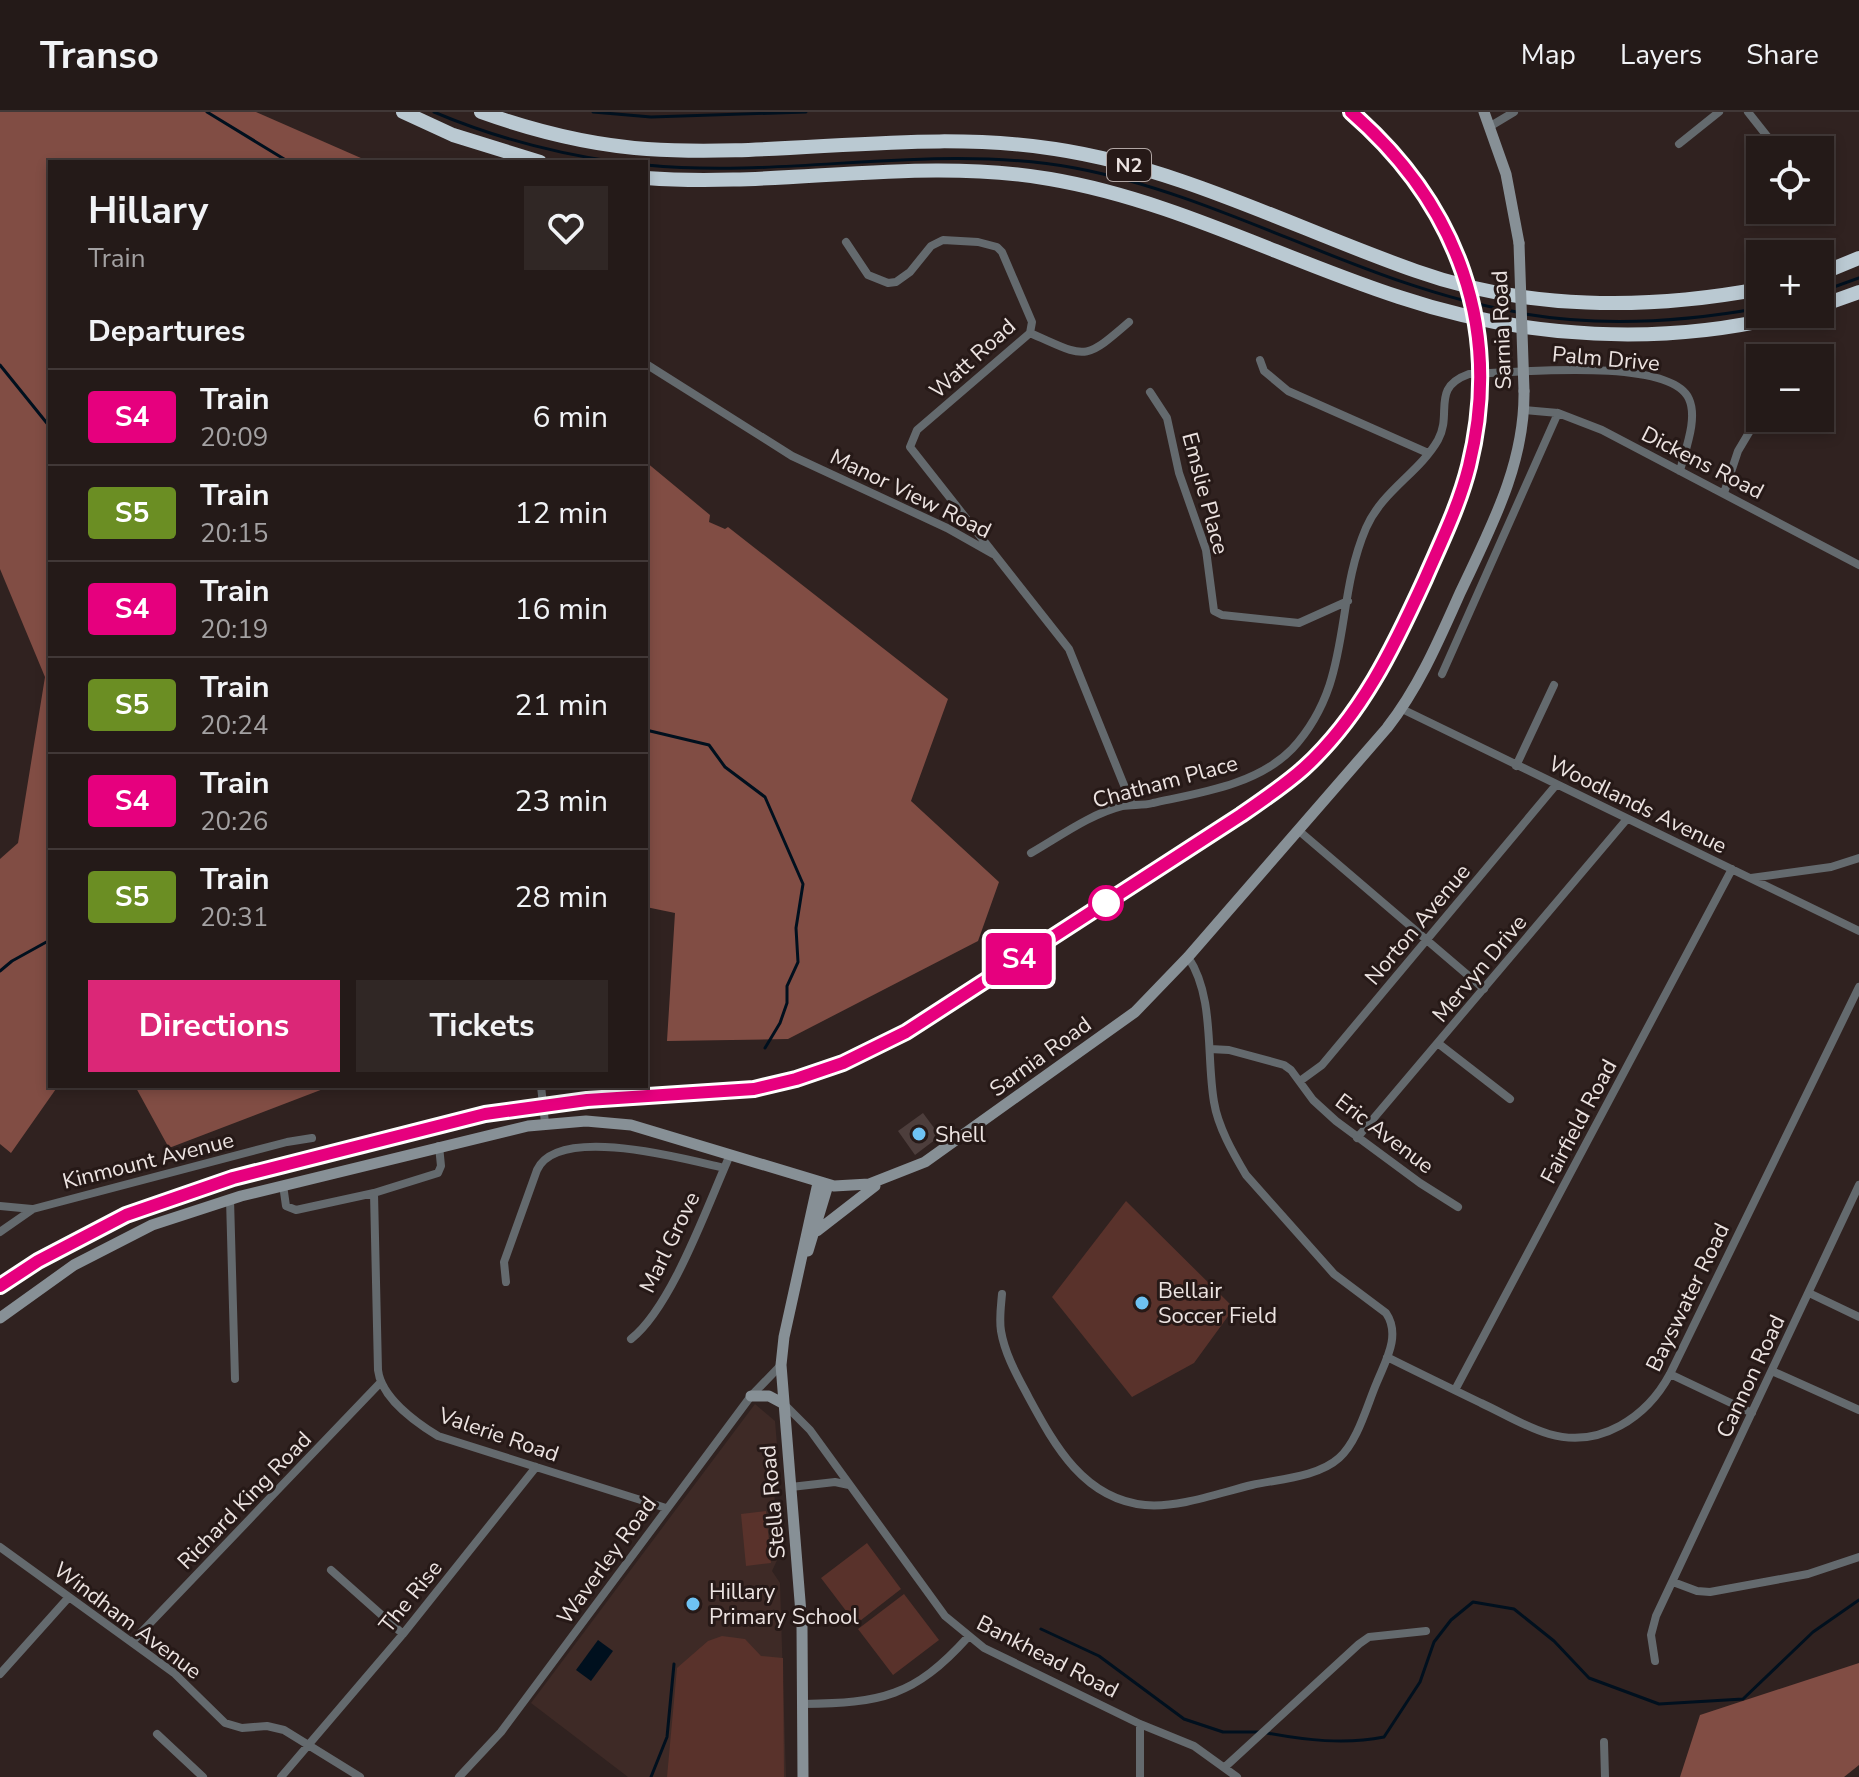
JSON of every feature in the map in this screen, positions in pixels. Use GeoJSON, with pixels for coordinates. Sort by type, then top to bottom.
{"type":"FeatureCollection","features":[{"type":"Feature","properties":{"kind":"highway"},"geometry":{"type":"LineString","coordinates":[[403,112],[453,135],[534,160]]}},
{"type":"Feature","properties":{"kind":"highway","name":"N2"},"geometry":{"type":"LineString","coordinates":[[481,112],[574,138],[645,149],[715,150],[936,141],[1056,149],[1115,161],[1182,181],[1417,272],[1495,292],[1606,304],[1693,299],[1746,291]]}},
{"type":"Feature","properties":{"kind":"highway","name":"N2"},"geometry":{"type":"LineString","coordinates":[[648,178],[727,181],[869,173],[1003,173],[1062,181],[1130,197],[1397,297],[1492,321],[1553,331],[1646,335],[1746,324]]}},
{"type":"Feature","properties":{"kind":"highway"},"geometry":{"type":"LineString","coordinates":[[1834,268],[1859,258]]}},
{"type":"Feature","properties":{"kind":"highway"},"geometry":{"type":"LineString","coordinates":[[1834,301],[1859,292]]}},
{"type":"Feature","properties":{"kind":"main road","name":"Sarnia Road"},"geometry":{"type":"LineString","coordinates":[[0,1318],[51,1280],[109,1245],[152,1225],[283,1185],[545,1123],[586,1121],[631,1125],[823,1184],[856,1187],[886,1180],[925,1162],[956,1142],[1135,1012],[1188,957],[1402,709],[1430,659],[1508,483],[1524,410],[1519,243],[1506,174],[1484,112]]}},
{"type":"Feature","properties":{"kind":"main road"},"geometry":{"type":"LineString","coordinates":[[817,1231],[843,1208],[886,1180]]}},
{"type":"Feature","properties":{"kind":"main road","name":"Stella Road"},"geometry":{"type":"LineString","coordinates":[[799,1274],[817,1231],[823,1184]]}},
{"type":"Feature","properties":{"kind":"main road","name":"Stella Road"},"geometry":{"type":"LineString","coordinates":[[803,1777],[802,1626],[781,1365],[784,1337],[823,1184]]}},
{"type":"Feature","properties":{"kind":"main road"},"geometry":{"type":"LineString","coordinates":[[751,1396],[769,1396],[784,1404]]}},
{"type":"Feature","properties":{"kind":"street"},"geometry":{"type":"LineString","coordinates":[[1489,127],[1514,112]]}},
{"type":"Feature","properties":{"kind":"street"},"geometry":{"type":"LineString","coordinates":[[1679,144],[1719,112]]}},
{"type":"Feature","properties":{"kind":"street"},"geometry":{"type":"LineString","coordinates":[[1748,112],[1767,136]]}},
{"type":"Feature","properties":{"kind":"street","name":"Watt Road"},"geometry":{"type":"LineString","coordinates":[[846,242],[868,275],[888,283],[896,282],[910,272],[931,246],[943,240],[978,242],[997,247],[1002,252],[1032,322],[1030,333],[917,430],[910,447],[997,556]]}},
{"type":"Feature","properties":{"kind":"street"},"geometry":{"type":"LineString","coordinates":[[1030,333],[1067,349],[1087,353],[1097,350],[1129,322]]}},
{"type":"Feature","properties":{"kind":"street"},"geometry":{"type":"LineString","coordinates":[[1260,360],[1264,371],[1288,391],[1428,453]]}},
{"type":"Feature","properties":{"kind":"street","name":"Manor View Road"},"geometry":{"type":"LineString","coordinates":[[648,365],[792,456],[947,528],[997,556],[1074,659],[1132,805]]}},
{"type":"Feature","properties":{"kind":"street","name":"Palm Drive"},"geometry":{"type":"LineString","coordinates":[[1348,601],[1361,541],[1371,517],[1389,492],[1428,453],[1441,435],[1447,391],[1458,378],[1469,374],[1576,369],[1664,380],[1685,392],[1692,414],[1680,471]]}},
{"type":"Feature","properties":{"kind":"street","name":"Emslie Place"},"geometry":{"type":"LineString","coordinates":[[1150,392],[1167,418],[1179,473],[1206,550],[1214,611],[1222,615],[1291,624],[1348,601]]}},
{"type":"Feature","properties":{"kind":"street","name":"Dickens Road"},"geometry":{"type":"LineString","coordinates":[[1524,410],[1558,413],[1602,430],[1859,565]]}},
{"type":"Feature","properties":{"kind":"street"},"geometry":{"type":"LineString","coordinates":[[1442,674],[1558,413]]}},
{"type":"Feature","properties":{"kind":"street"},"geometry":{"type":"LineString","coordinates":[[1724,493],[1738,451],[1749,432]]}},
{"type":"Feature","properties":{"kind":"street","name":"Chatham Place"},"geometry":{"type":"LineString","coordinates":[[1031,853],[1084,823],[1132,805],[1151,804],[1238,783],[1271,766],[1290,751],[1312,725],[1323,705],[1331,684],[1348,601]]}},
{"type":"Feature","properties":{"kind":"street"},"geometry":{"type":"LineString","coordinates":[[1452,611],[1468,617]]}},
{"type":"Feature","properties":{"kind":"street"},"geometry":{"type":"LineString","coordinates":[[1516,766],[1554,685]]}},
{"type":"Feature","properties":{"kind":"street","name":"Woodlands Avenue"},"geometry":{"type":"LineString","coordinates":[[1402,709],[1859,931]]}},
{"type":"Feature","properties":{"kind":"street","name":"Norton Avenue"},"geometry":{"type":"LineString","coordinates":[[1300,1081],[1322,1065],[1556,785]]}},
{"type":"Feature","properties":{"kind":"street","name":"Mervyn Drive"},"geometry":{"type":"LineString","coordinates":[[1357,1138],[1627,819]]}},
{"type":"Feature","properties":{"kind":"street"},"geometry":{"type":"LineString","coordinates":[[1298,830],[1484,989]]}},
{"type":"Feature","properties":{"kind":"street"},"geometry":{"type":"LineString","coordinates":[[1750,878],[1831,867],[1859,858]]}},
{"type":"Feature","properties":{"kind":"street","name":"Fairfield Road"},"geometry":{"type":"LineString","coordinates":[[1455,1390],[1732,869]]}},
{"type":"Feature","properties":{"kind":"street"},"geometry":{"type":"LineString","coordinates":[[1002,1294],[1000,1327],[1004,1344],[1018,1377],[1060,1453],[1085,1479],[1123,1500],[1146,1505],[1179,1502],[1331,1464],[1351,1442],[1387,1357],[1393,1331],[1386,1313],[1334,1274],[1246,1175],[1237,1160],[1214,1104],[1201,981],[1188,957]]}},
{"type":"Feature","properties":{"kind":"street","name":"Bayswater Road"},"geometry":{"type":"LineString","coordinates":[[1387,1357],[1549,1434],[1588,1436],[1608,1432],[1648,1406],[1670,1374],[1859,987]]}},
{"type":"Feature","properties":{"kind":"street"},"geometry":{"type":"LineString","coordinates":[[1439,1044],[1510,1099]]}},
{"type":"Feature","properties":{"kind":"street","name":"Eric Avenue"},"geometry":{"type":"LineString","coordinates":[[1210,1049],[1229,1050],[1274,1061],[1291,1070],[1313,1100],[1357,1138],[1458,1207]]}},
{"type":"Feature","properties":{"kind":"street"},"geometry":{"type":"LineString","coordinates":[[541,1088],[545,1123]]}},
{"type":"Feature","properties":{"kind":"street","name":"Kinmount Avenue"},"geometry":{"type":"LineString","coordinates":[[0,1232],[33,1209],[312,1138]]}},
{"type":"Feature","properties":{"kind":"street"},"geometry":{"type":"LineString","coordinates":[[283,1185],[286,1206],[296,1210],[374,1193],[438,1173],[441,1166],[439,1146]]}},
{"type":"Feature","properties":{"kind":"street"},"geometry":{"type":"LineString","coordinates":[[506,1282],[504,1262],[537,1170],[545,1157],[580,1146],[652,1151],[724,1168]]}},
{"type":"Feature","properties":{"kind":"street","name":"Marl Grove"},"geometry":{"type":"LineString","coordinates":[[631,1339],[647,1324],[665,1296],[730,1155]]}},
{"type":"Feature","properties":{"kind":"street","name":"Cannon Road"},"geometry":{"type":"LineString","coordinates":[[1655,1661],[1652,1625],[1859,1185]]}},
{"type":"Feature","properties":{"kind":"street"},"geometry":{"type":"LineString","coordinates":[[374,1193],[380,1383]]}},
{"type":"Feature","properties":{"kind":"street"},"geometry":{"type":"LineString","coordinates":[[230,1199],[235,1379]]}},
{"type":"Feature","properties":{"kind":"street"},"geometry":{"type":"LineString","coordinates":[[0,1206],[33,1209]]}},
{"type":"Feature","properties":{"kind":"street"},"geometry":{"type":"LineString","coordinates":[[1809,1293],[1859,1317]]}},
{"type":"Feature","properties":{"kind":"street","name":"Waverley Road"},"geometry":{"type":"LineString","coordinates":[[459,1777],[501,1732],[751,1396],[781,1365]]}},
{"type":"Feature","properties":{"kind":"street"},"geometry":{"type":"LineString","coordinates":[[1772,1371],[1859,1410]]}},
{"type":"Feature","properties":{"kind":"street"},"geometry":{"type":"LineString","coordinates":[[1670,1374],[1752,1413]]}},
{"type":"Feature","properties":{"kind":"street","name":"Valerie Road"},"geometry":{"type":"LineString","coordinates":[[380,1383],[417,1422],[438,1436],[666,1508]]}},
{"type":"Feature","properties":{"kind":"street","name":"Richard King Road"},"geometry":{"type":"LineString","coordinates":[[132,1642],[380,1383]]}},
{"type":"Feature","properties":{"kind":"street","name":"Bankhead Road"},"geometry":{"type":"LineString","coordinates":[[784,1404],[810,1430],[945,1616],[968,1637],[1014,1663],[1140,1724],[1194,1746],[1237,1777]]}},
{"type":"Feature","properties":{"kind":"street","name":"The Rise"},"geometry":{"type":"LineString","coordinates":[[281,1777],[403,1634],[536,1467]]}},
{"type":"Feature","properties":{"kind":"street"},"geometry":{"type":"LineString","coordinates":[[791,1487],[835,1482],[850,1486]]}},
{"type":"Feature","properties":{"kind":"street","name":"Windham Avenue"},"geometry":{"type":"LineString","coordinates":[[0,1547],[174,1673],[225,1723],[242,1728],[276,1727],[311,1745],[360,1777]]}},
{"type":"Feature","properties":{"kind":"street"},"geometry":{"type":"LineString","coordinates":[[1673,1582],[1697,1591],[1710,1592],[1808,1574],[1859,1557]]}},
{"type":"Feature","properties":{"kind":"street"},"geometry":{"type":"LineString","coordinates":[[331,1570],[403,1634]]}},
{"type":"Feature","properties":{"kind":"street"},"geometry":{"type":"LineString","coordinates":[[0,1674],[69,1597]]}},
{"type":"Feature","properties":{"kind":"street"},"geometry":{"type":"LineString","coordinates":[[1225,1767],[1369,1637],[1426,1631]]}},
{"type":"Feature","properties":{"kind":"street"},"geometry":{"type":"LineString","coordinates":[[803,1704],[866,1702],[898,1692],[935,1670],[968,1637]]}},
{"type":"Feature","properties":{"kind":"street"},"geometry":{"type":"LineString","coordinates":[[1140,1724],[1140,1777]]}},
{"type":"Feature","properties":{"kind":"street"},"geometry":{"type":"LineString","coordinates":[[157,1734],[203,1777]]}},
{"type":"Feature","properties":{"kind":"street"},"geometry":{"type":"LineString","coordinates":[[1604,1742],[1605,1777]]}},
{"type":"Feature","properties":{"kind":"shaded area"},"geometry":{"type":"Polygon","coordinates":[[[0,112],[256,112],[365,160],[48,160],[48,1088],[57,1088],[11,1153],[0,1144],[0,859],[18,843],[45,677],[0,569],[0,112]]]}},
{"type":"Feature","properties":{"kind":"shaded area"},"geometry":{"type":"Polygon","coordinates":[[[648,464],[710,515],[709,522],[725,529],[728,527],[948,699],[911,801],[999,882],[978,941],[788,1039],[667,1041],[675,913],[648,907],[648,464]]]}},
{"type":"Feature","properties":{"kind":"shaded area"},"geometry":{"type":"Polygon","coordinates":[[[136,1088],[326,1088],[169,1148],[136,1088]]]}},
{"type":"Feature","properties":{"kind":"shaded area","name":"Bellair Soccer Field"},"geometry":{"type":"Polygon","coordinates":[[[1126,1201],[1234,1308],[1194,1363],[1132,1397],[1052,1297],[1126,1201]]]}},
{"type":"Feature","properties":{"kind":"shaded area","name":"Hillary Primary School"},"geometry":{"type":"Polygon","coordinates":[[[755,1404],[775,1421],[777,1445],[771,1460],[780,1554],[772,1571],[780,1583],[786,1777],[628,1777],[531,1703],[755,1404]]]}},
{"type":"Feature","properties":{"kind":"shaded area"},"geometry":{"type":"Polygon","coordinates":[[[766,1511],[771,1563],[746,1566],[741,1514],[766,1511]]]}},
{"type":"Feature","properties":{"kind":"shaded area"},"geometry":{"type":"Polygon","coordinates":[[[867,1543],[901,1589],[856,1624],[821,1578],[867,1543]]]}},
{"type":"Feature","properties":{"kind":"shaded area"},"geometry":{"type":"Polygon","coordinates":[[[904,1594],[939,1640],[893,1675],[858,1629],[904,1594]]]}},
{"type":"Feature","properties":{"kind":"shaded area"},"geometry":{"type":"Polygon","coordinates":[[[722,1636],[745,1639],[761,1656],[783,1658],[784,1777],[667,1777],[677,1668],[708,1641],[722,1636]]]}},
{"type":"Feature","properties":{"kind":"shaded area"},"geometry":{"type":"Polygon","coordinates":[[[1859,1663],[1859,1765],[1844,1777],[1680,1777],[1700,1715],[1859,1663]]]}},
{"type":"Feature","properties":{"kind":"water"},"geometry":{"type":"Polygon","coordinates":[[[598,1640],[613,1651],[591,1681],[576,1670],[598,1640]]]}},
{"type":"Feature","properties":{"kind":"building","name":"Shell"},"geometry":{"type":"Polygon","coordinates":[[[923,1113],[940,1136],[915,1155],[898,1131],[923,1113]]]}},
{"type":"Feature","properties":{"kind":"waterway"},"geometry":{"type":"LineString","coordinates":[[207,112],[286,160]]}},
{"type":"Feature","properties":{"kind":"waterway"},"geometry":{"type":"LineString","coordinates":[[434,112],[524,143],[604,160]]}},
{"type":"Feature","properties":{"kind":"waterway"},"geometry":{"type":"LineString","coordinates":[[593,112],[651,117],[806,112]]}},
{"type":"Feature","properties":{"kind":"waterway"},"geometry":{"type":"LineString","coordinates":[[648,165],[753,168],[968,159],[1021,161],[1075,168],[1132,181],[1187,199],[1404,283],[1460,300],[1517,312]]}},
{"type":"Feature","properties":{"kind":"waterway"},"geometry":{"type":"LineString","coordinates":[[1834,287],[1859,278]]}},
{"type":"Feature","properties":{"kind":"waterway"},"geometry":{"type":"LineString","coordinates":[[1525,314],[1613,322],[1702,317],[1746,310]]}},
{"type":"Feature","properties":{"kind":"waterway"},"geometry":{"type":"LineString","coordinates":[[0,365],[48,425]]}},
{"type":"Feature","properties":{"kind":"waterway"},"geometry":{"type":"LineString","coordinates":[[648,730],[709,745],[725,767],[765,797],[803,884],[796,928],[798,962],[787,986],[787,1003],[780,1023],[765,1048]]}},
{"type":"Feature","properties":{"kind":"waterway"},"geometry":{"type":"LineString","coordinates":[[0,971],[48,941]]}},
{"type":"Feature","properties":{"kind":"waterway"},"geometry":{"type":"LineString","coordinates":[[1267,1733],[1325,1741],[1384,1737],[1420,1682],[1434,1642],[1451,1620],[1473,1602],[1514,1609],[1554,1641],[1589,1678],[1659,1704],[1743,1699],[1813,1632],[1859,1600]]}},
{"type":"Feature","properties":{"kind":"waterway"},"geometry":{"type":"LineString","coordinates":[[1041,1629],[1099,1656],[1184,1719],[1223,1732],[1259,1732]]}},
{"type":"Feature","properties":{"kind":"waterway"},"geometry":{"type":"LineString","coordinates":[[651,1777],[667,1737],[674,1664]]}},
{"type":"Feature","properties":{"kind":"railway"},"geometry":{"type":"LineString","coordinates":[[0,1286],[38,1261],[126,1215],[233,1178],[485,1114],[587,1100],[754,1089],[843,1063],[906,1032],[1241,815],[1305,768],[1343,727],[1374,680],[1401,630],[1460,495],[1469,466],[1478,415],[1480,365],[1475,318],[1462,272],[1444,228],[1419,187],[1388,148],[1351,112]]}},
{"type":"Feature","properties":{"kind":"train","name":"S4"},"geometry":{"type":"LineString","coordinates":[[0,1286],[38,1261],[126,1215],[233,1178],[485,1114],[543,1104],[754,1089],[843,1063],[906,1032],[1290,780],[1342,727],[1388,656],[1447,530],[1462,490],[1478,421],[1480,341],[1466,278],[1455,250],[1423,190],[1406,167],[1351,112]]}},
{"type":"Feature","properties":{"kind":"place","name":"Shell"},"geometry":{"type":"Point","coordinates":[919,1134]}},
{"type":"Feature","properties":{"kind":"place","name":"Bellair Soccer Field"},"geometry":{"type":"Point","coordinates":[1142,1303]}},
{"type":"Feature","properties":{"kind":"place","name":"Hillary Primary School"},"geometry":{"type":"Point","coordinates":[693,1604]}}]}
